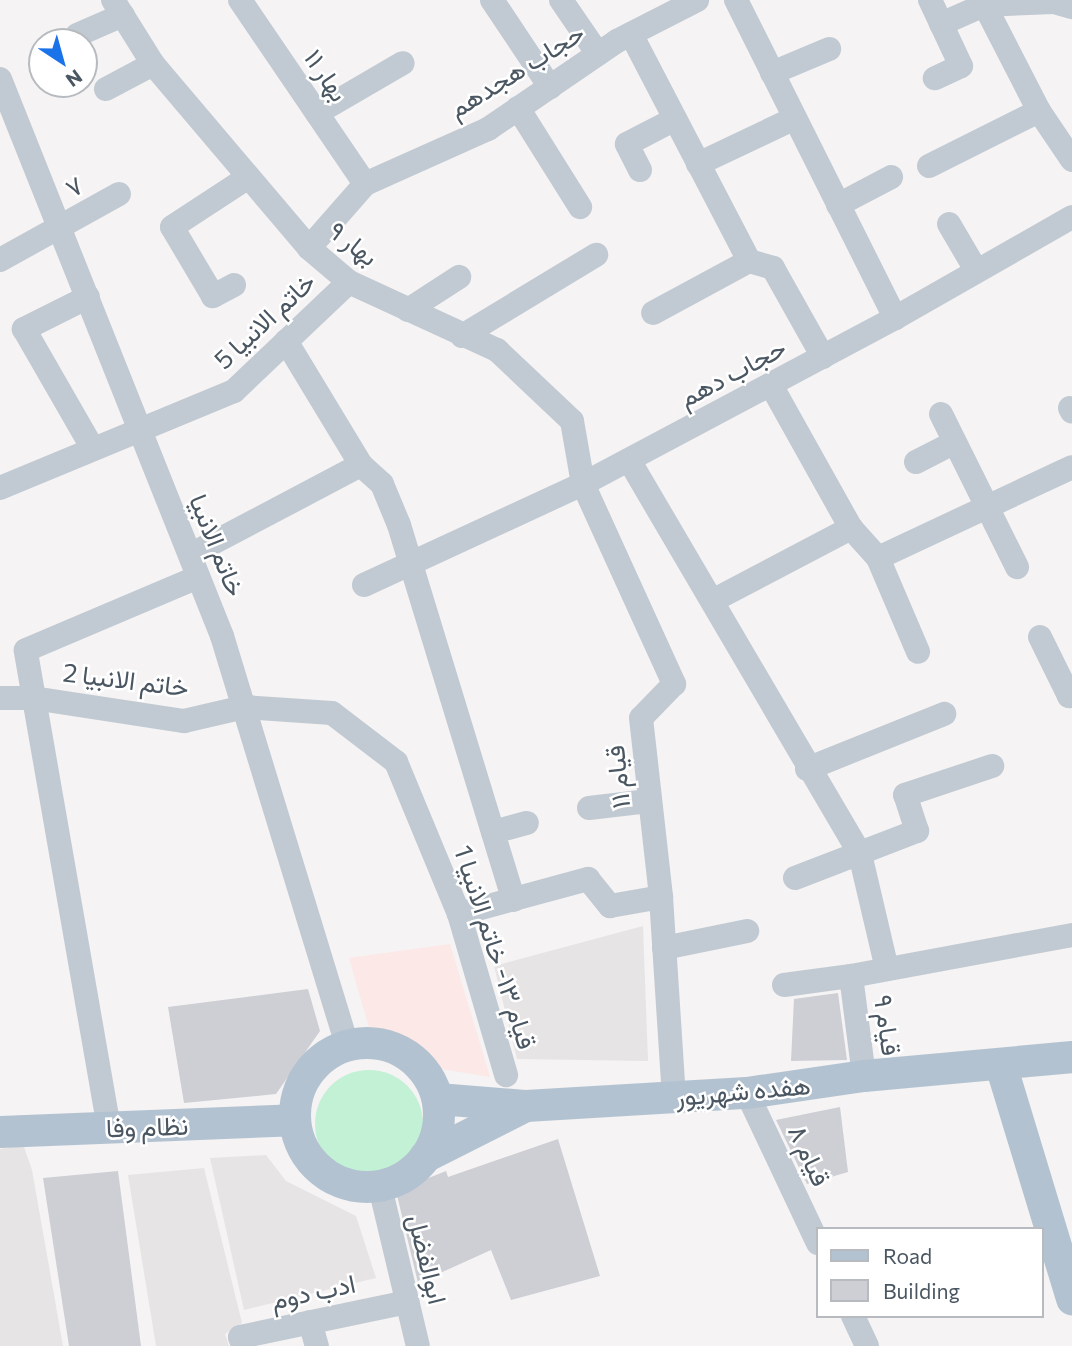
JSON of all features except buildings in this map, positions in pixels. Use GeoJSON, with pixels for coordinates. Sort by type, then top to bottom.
{"type":"FeatureCollection","features":[{"type":"Feature","properties":{"kind":"main road"},"geometry":{"type":"LineString","coordinates":[[371,1042],[404,1053],[429,1077],[438,1099],[439,1123],[425,1157],[402,1179],[380,1186],[355,1186],[332,1179],[307,1154],[294,1121],[297,1096],[307,1073],[325,1056],[347,1045],[371,1042]]}},
{"type":"Feature","properties":{"kind":"main road","name":"هفده شهریور"},"geometry":{"type":"LineString","coordinates":[[425,1157],[526,1106],[747,1093],[864,1076],[1072,1057]]}},
{"type":"Feature","properties":{"kind":"main road"},"geometry":{"type":"LineString","coordinates":[[1001,1065],[1071,1290]]}},
{"type":"Feature","properties":{"kind":"main road"},"geometry":{"type":"LineString","coordinates":[[438,1099],[526,1106]]}},
{"type":"Feature","properties":{"kind":"main road","name":"نظام وفا"},"geometry":{"type":"LineString","coordinates":[[0,1132],[294,1121]]}},
{"type":"Feature","properties":{"kind":"street","name":"بهار ۱۱"},"geometry":{"type":"LineString","coordinates":[[240,0],[365,184]]}},
{"type":"Feature","properties":{"kind":"street"},"geometry":{"type":"LineString","coordinates":[[492,0],[550,87]]}},
{"type":"Feature","properties":{"kind":"street"},"geometry":{"type":"LineString","coordinates":[[561,0],[598,54]]}},
{"type":"Feature","properties":{"kind":"street","name":"حجاب هجدهم"},"geometry":{"type":"LineString","coordinates":[[309,248],[365,184],[488,129],[598,54],[697,0]]}},
{"type":"Feature","properties":{"kind":"street"},"geometry":{"type":"LineString","coordinates":[[736,0],[895,318]]}},
{"type":"Feature","properties":{"kind":"street"},"geometry":{"type":"LineString","coordinates":[[930,0],[961,66],[935,78]]}},
{"type":"Feature","properties":{"kind":"street"},"geometry":{"type":"LineString","coordinates":[[941,24],[983,2],[1054,2],[1072,7]]}},
{"type":"Feature","properties":{"kind":"street"},"geometry":{"type":"LineString","coordinates":[[983,2],[1040,111],[1070,154]]}},
{"type":"Feature","properties":{"kind":"street"},"geometry":{"type":"LineString","coordinates":[[88,28],[118,7]]}},
{"type":"Feature","properties":{"kind":"street","name":"بهار ۹"},"geometry":{"type":"LineString","coordinates":[[118,7],[153,64],[309,248],[349,282],[497,350],[572,421],[583,484]]}},
{"type":"Feature","properties":{"kind":"street"},"geometry":{"type":"LineString","coordinates":[[631,34],[748,261]]}},
{"type":"Feature","properties":{"kind":"street"},"geometry":{"type":"LineString","coordinates":[[772,73],[829,49]]}},
{"type":"Feature","properties":{"kind":"street"},"geometry":{"type":"LineString","coordinates":[[317,113],[403,63]]}},
{"type":"Feature","properties":{"kind":"street"},"geometry":{"type":"LineString","coordinates":[[106,89],[153,64]]}},
{"type":"Feature","properties":{"kind":"street","name":"خاتم الانبیا"},"geometry":{"type":"LineString","coordinates":[[0,79],[194,566],[244,707],[347,1045]]}},
{"type":"Feature","properties":{"kind":"street"},"geometry":{"type":"LineString","coordinates":[[518,108],[580,207]]}},
{"type":"Feature","properties":{"kind":"street"},"geometry":{"type":"LineString","coordinates":[[929,166],[1040,111]]}},
{"type":"Feature","properties":{"kind":"street"},"geometry":{"type":"LineString","coordinates":[[698,163],[795,118]]}},
{"type":"Feature","properties":{"kind":"street"},"geometry":{"type":"LineString","coordinates":[[640,170],[628,144],[675,119]]}},
{"type":"Feature","properties":{"kind":"street"},"geometry":{"type":"LineString","coordinates":[[838,205],[891,177]]}},
{"type":"Feature","properties":{"kind":"street"},"geometry":{"type":"LineString","coordinates":[[234,285],[213,296],[173,227],[247,178]]}},
{"type":"Feature","properties":{"kind":"street","name":"۷"},"geometry":{"type":"LineString","coordinates":[[0,260],[61,229],[119,194]]}},
{"type":"Feature","properties":{"kind":"street","name":"حجاب دهم"},"geometry":{"type":"LineString","coordinates":[[364,585],[583,484],[895,318],[1072,217]]}},
{"type":"Feature","properties":{"kind":"street"},"geometry":{"type":"LineString","coordinates":[[949,224],[976,270]]}},
{"type":"Feature","properties":{"kind":"street"},"geometry":{"type":"LineString","coordinates":[[462,336],[596,255]]}},
{"type":"Feature","properties":{"kind":"street"},"geometry":{"type":"LineString","coordinates":[[653,313],[748,261],[773,268],[823,357]]}},
{"type":"Feature","properties":{"kind":"street"},"geometry":{"type":"LineString","coordinates":[[408,310],[459,277]]}},
{"type":"Feature","properties":{"kind":"street","name":"خاتم الانبیا 5"},"geometry":{"type":"LineString","coordinates":[[0,488],[234,391],[349,282]]}},
{"type":"Feature","properties":{"kind":"street"},"geometry":{"type":"LineString","coordinates":[[88,297],[24,329],[93,449]]}},
{"type":"Feature","properties":{"kind":"street"},"geometry":{"type":"LineString","coordinates":[[286,341],[361,465],[382,484],[411,563],[514,900]]}},
{"type":"Feature","properties":{"kind":"street"},"geometry":{"type":"LineString","coordinates":[[771,385],[851,528],[878,558],[918,652]]}},
{"type":"Feature","properties":{"kind":"street"},"geometry":{"type":"LineString","coordinates":[[941,414],[953,443],[1017,567]]}},
{"type":"Feature","properties":{"kind":"street"},"geometry":{"type":"LineString","coordinates":[[916,462],[953,443]]}},
{"type":"Feature","properties":{"kind":"street"},"geometry":{"type":"LineString","coordinates":[[628,460],[714,600],[807,769],[860,854],[887,969]]}},
{"type":"Feature","properties":{"kind":"street"},"geometry":{"type":"LineString","coordinates":[[109,1128],[26,650],[194,566],[361,465]]}},
{"type":"Feature","properties":{"kind":"street"},"geometry":{"type":"LineString","coordinates":[[878,558],[1072,467]]}},
{"type":"Feature","properties":{"kind":"street","name":"قیام ۱۱"},"geometry":{"type":"LineString","coordinates":[[583,484],[674,684],[641,718],[661,897],[674,1096]]}},
{"type":"Feature","properties":{"kind":"street"},"geometry":{"type":"LineString","coordinates":[[714,600],[851,528]]}},
{"type":"Feature","properties":{"kind":"street"},"geometry":{"type":"LineString","coordinates":[[1040,637],[1069,696],[1072,695]]}},
{"type":"Feature","properties":{"kind":"street","name":"خاتم الانبیا 2"},"geometry":{"type":"LineString","coordinates":[[0,698],[33,698],[184,721],[244,707]]}},
{"type":"Feature","properties":{"kind":"street","name":"قیام ۱۳- خاتم الانبیا 1"},"geometry":{"type":"LineString","coordinates":[[244,707],[332,713],[396,762],[459,914],[506,1075]]}},
{"type":"Feature","properties":{"kind":"street"},"geometry":{"type":"LineString","coordinates":[[807,769],[944,714]]}},
{"type":"Feature","properties":{"kind":"street"},"geometry":{"type":"LineString","coordinates":[[795,878],[917,831],[905,795],[992,766]]}},
{"type":"Feature","properties":{"kind":"street"},"geometry":{"type":"LineString","coordinates":[[589,808],[649,801]]}},
{"type":"Feature","properties":{"kind":"street"},"geometry":{"type":"LineString","coordinates":[[493,832],[527,824]]}},
{"type":"Feature","properties":{"kind":"street"},"geometry":{"type":"LineString","coordinates":[[459,914],[587,879],[610,906],[661,897]]}},
{"type":"Feature","properties":{"kind":"street"},"geometry":{"type":"LineString","coordinates":[[664,948],[747,930]]}},
{"type":"Feature","properties":{"kind":"street","name":"قیام ۹"},"geometry":{"type":"LineString","coordinates":[[864,1076],[851,976],[1072,935]]}},
{"type":"Feature","properties":{"kind":"street"},"geometry":{"type":"LineString","coordinates":[[784,985],[851,976]]}},
{"type":"Feature","properties":{"kind":"street","name":"قیام ۸"},"geometry":{"type":"LineString","coordinates":[[747,1093],[816,1239]]}},
{"type":"Feature","properties":{"kind":"street","name":"ابوالفضل"},"geometry":{"type":"LineString","coordinates":[[380,1186],[418,1346]]}},
{"type":"Feature","properties":{"kind":"street","name":"ادب دوم"},"geometry":{"type":"LineString","coordinates":[[243,1346],[240,1337],[314,1334],[407,1302]]}},
{"type":"Feature","properties":{"kind":"street"},"geometry":{"type":"LineString","coordinates":[[854,1318],[867,1346]]}},
{"type":"Feature","properties":{"kind":"shaded area"},"geometry":{"type":"Polygon","coordinates":[[[643,926],[648,1061],[517,1059],[494,966],[643,926]]]}},
{"type":"Feature","properties":{"kind":"shaded area"},"geometry":{"type":"Polygon","coordinates":[[[450,944],[490,1077],[435,1068],[370,1031],[349,958],[450,944]]]}},
{"type":"Feature","properties":{"kind":"shaded area"},"geometry":{"type":"Polygon","coordinates":[[[23,1144],[32,1170],[63,1346],[0,1346],[0,1149],[23,1144]]]}},
{"type":"Feature","properties":{"kind":"shaded area"},"geometry":{"type":"Polygon","coordinates":[[[266,1155],[286,1181],[356,1216],[376,1278],[244,1310],[210,1158],[266,1155]]]}},
{"type":"Feature","properties":{"kind":"shaded area"},"geometry":{"type":"Polygon","coordinates":[[[204,1168],[242,1323],[225,1334],[229,1346],[156,1346],[128,1175],[204,1168]]]}},
{"type":"Feature","properties":{"kind":"green space"},"geometry":{"type":"Polygon","coordinates":[[[369,1070],[390,1074],[407,1086],[419,1103],[423,1124],[419,1145],[407,1162],[390,1174],[369,1178],[348,1174],[331,1162],[319,1145],[315,1124],[319,1103],[331,1086],[348,1074],[369,1070]]]}}]}
